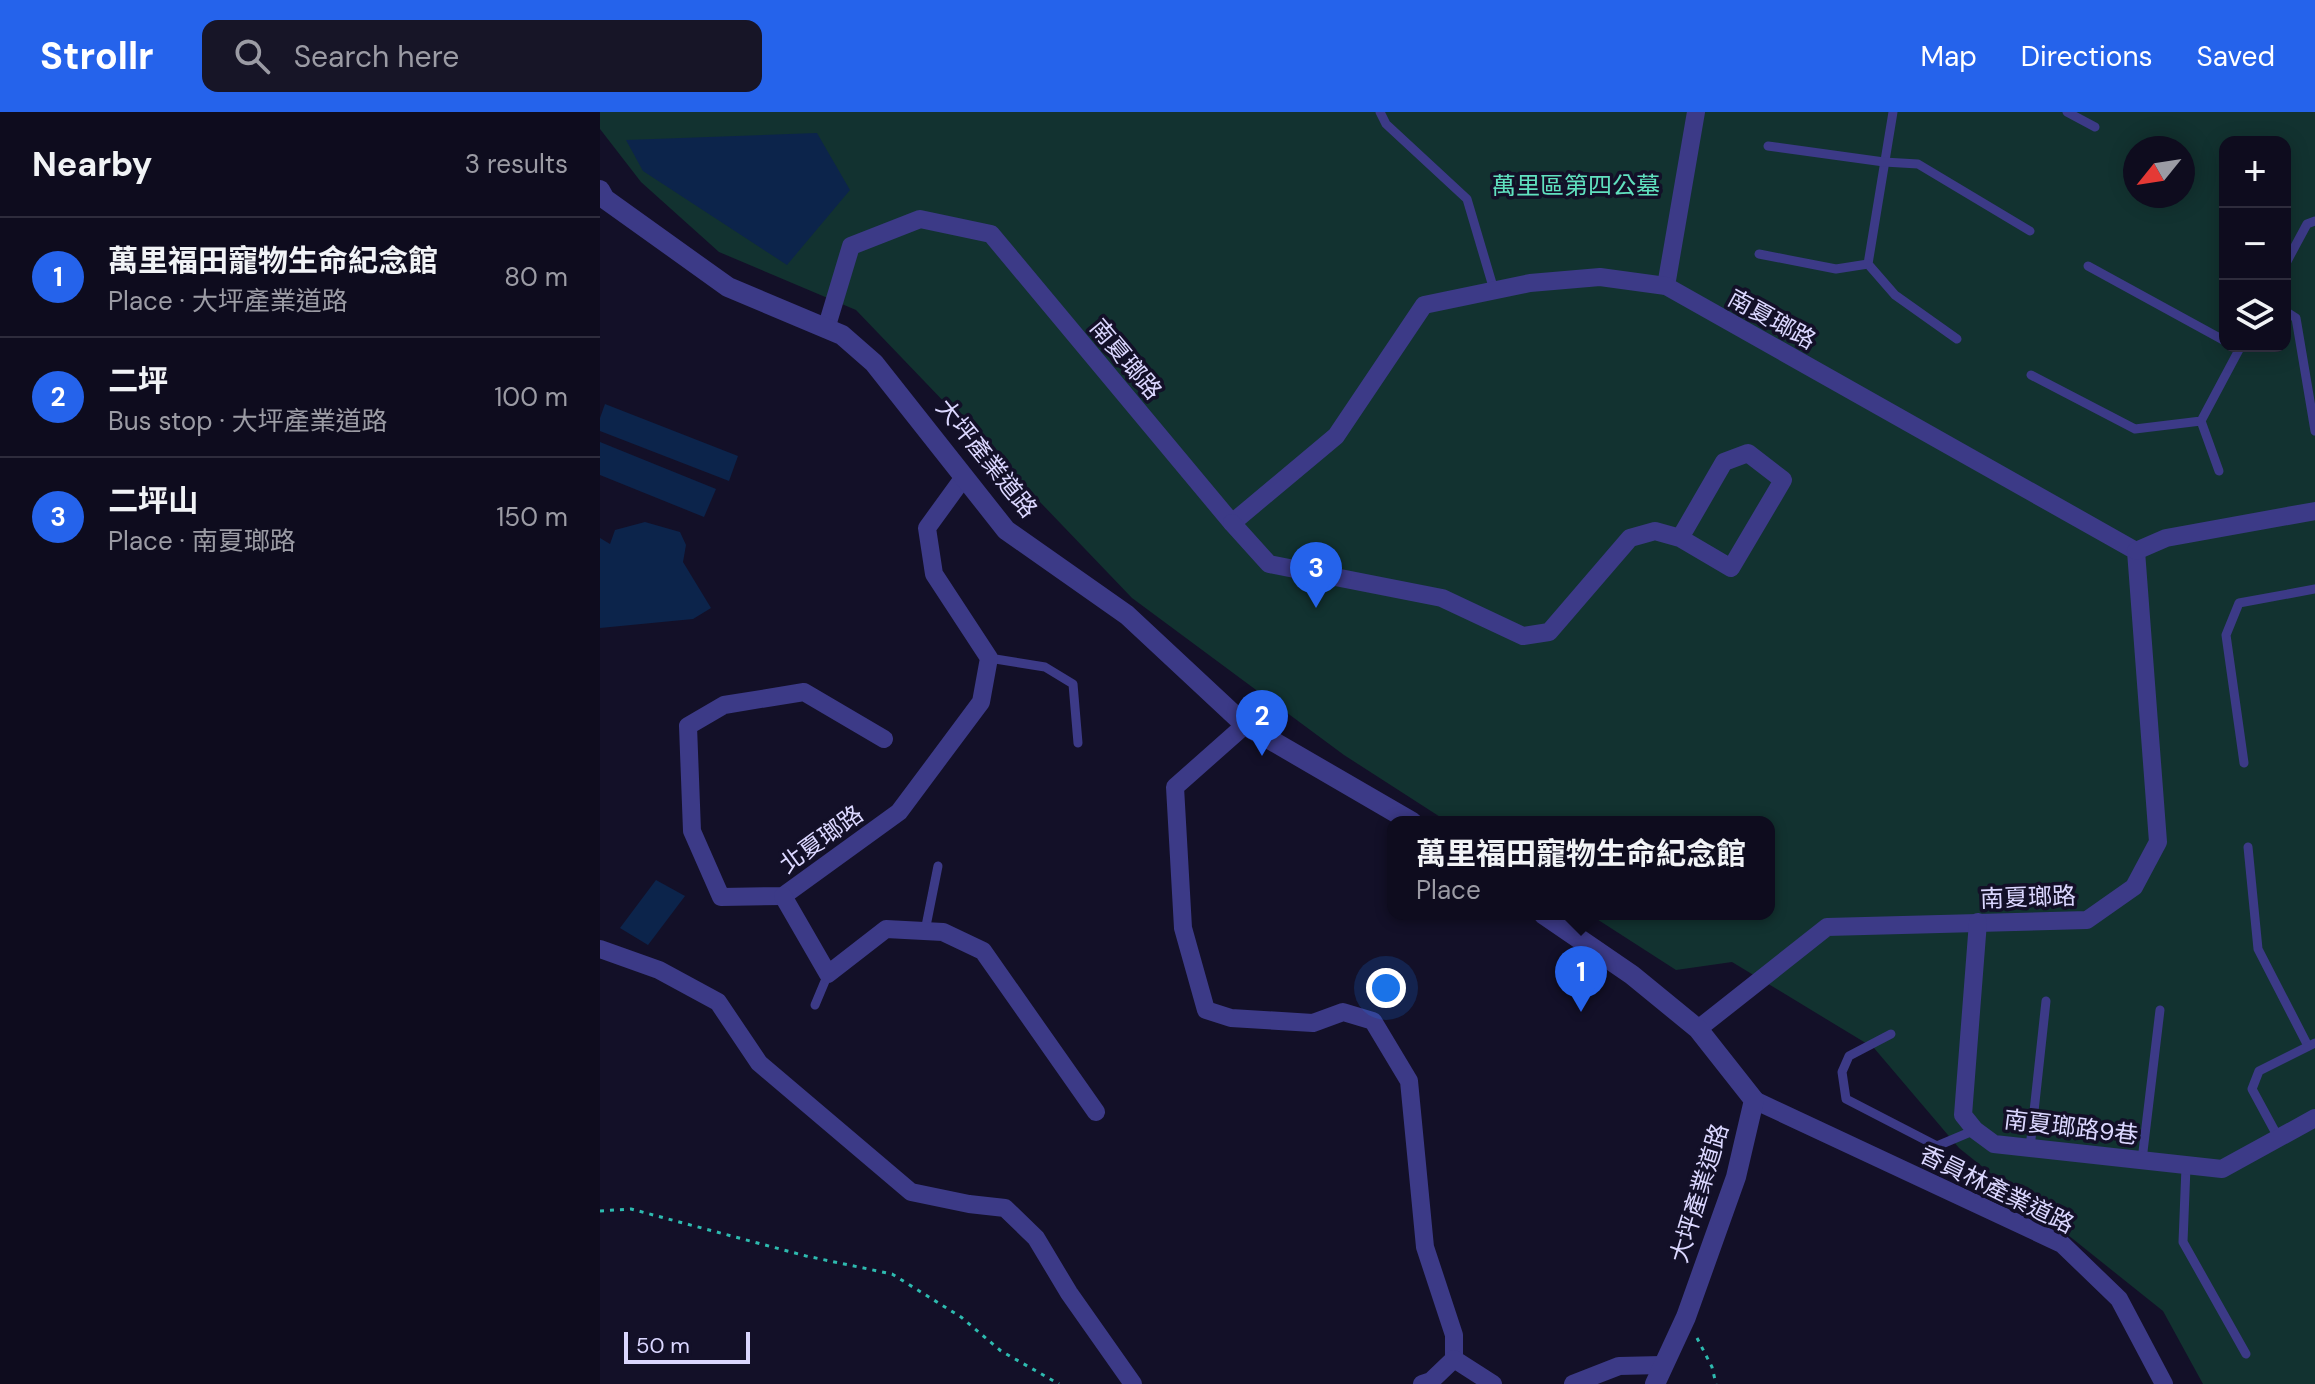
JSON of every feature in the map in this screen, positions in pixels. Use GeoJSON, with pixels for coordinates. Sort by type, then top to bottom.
{"type":"FeatureCollection","features":[{"type":"Feature","properties":{"kind":"street"},"geometry":{"type":"LineString","coordinates":[[1666,286],[1696,112]]}},
{"type":"Feature","properties":{"kind":"street","name":"大坪產業道路"},"geometry":{"type":"LineString","coordinates":[[600,190],[605,199],[728,287],[842,335],[874,363],[1006,530],[1127,615],[1245,725],[1402,816]]}},
{"type":"Feature","properties":{"kind":"street","name":"南夏瑯路"},"geometry":{"type":"LineString","coordinates":[[826,329],[851,246],[920,219],[991,234],[1232,523],[1336,436],[1424,305],[1530,283],[1600,277],[1666,286],[2136,551],[2158,842],[2134,887],[2087,920],[1827,927],[1698,1029]]}},
{"type":"Feature","properties":{"kind":"street"},"geometry":{"type":"LineString","coordinates":[[1232,523],[1269,564],[1442,598],[1523,636],[1549,632],[1630,538],[1655,531],[1680,538],[1731,568],[1783,480],[1748,453],[1724,462],[1680,538]]}},
{"type":"Feature","properties":{"kind":"street"},"geometry":{"type":"LineString","coordinates":[[964,477],[927,528],[934,574],[989,658]]}},
{"type":"Feature","properties":{"kind":"street"},"geometry":{"type":"LineString","coordinates":[[2136,551],[2166,538],[2315,511]]}},
{"type":"Feature","properties":{"kind":"street","name":"北夏瑯路"},"geometry":{"type":"LineString","coordinates":[[884,739],[804,692],[724,705],[688,726],[692,831],[721,897],[783,896],[899,812],[981,702],[989,658]]}},
{"type":"Feature","properties":{"kind":"street"},"geometry":{"type":"LineString","coordinates":[[1245,725],[1175,787],[1183,928],[1206,1010],[1231,1018],[1313,1023],[1343,1012],[1373,1021],[1409,1081],[1425,1247],[1454,1335],[1454,1359],[1431,1381],[1422,1384]]}},
{"type":"Feature","properties":{"kind":"street"},"geometry":{"type":"LineString","coordinates":[[783,896],[828,974],[886,929],[943,932],[983,951],[1096,1112]]}},
{"type":"Feature","properties":{"kind":"street","name":"大坪產業道路"},"geometry":{"type":"LineString","coordinates":[[1552,920],[1632,975],[1698,1029],[1754,1100],[1736,1177],[1686,1317],[1658,1375]]}},
{"type":"Feature","properties":{"kind":"street","name":"南夏瑯路9巷"},"geometry":{"type":"LineString","coordinates":[[1978,922],[1963,1115],[1975,1130],[1994,1144],[2222,1169],[2315,1118]]}},
{"type":"Feature","properties":{"kind":"street"},"geometry":{"type":"LineString","coordinates":[[600,949],[659,970],[718,1002],[759,1063],[911,1192],[1005,1208],[1036,1238],[1069,1293],[1133,1384]]}},
{"type":"Feature","properties":{"kind":"street","name":"香員林產業道路"},"geometry":{"type":"LineString","coordinates":[[1754,1100],[2062,1244],[2119,1299],[2164,1384]]}},
{"type":"Feature","properties":{"kind":"street"},"geometry":{"type":"LineString","coordinates":[[1454,1359],[1493,1384]]}},
{"type":"Feature","properties":{"kind":"street"},"geometry":{"type":"LineString","coordinates":[[1573,1384],[1619,1366],[1658,1375]]}},
{"type":"Feature","properties":{"kind":"lane"},"geometry":{"type":"LineString","coordinates":[[1380,112],[1386,124],[1467,199],[1494,290]]}},
{"type":"Feature","properties":{"kind":"lane"},"geometry":{"type":"LineString","coordinates":[[1893,112],[1868,264],[1895,295],[1957,339]]}},
{"type":"Feature","properties":{"kind":"lane"},"geometry":{"type":"LineString","coordinates":[[2067,112],[2095,127]]}},
{"type":"Feature","properties":{"kind":"lane"},"geometry":{"type":"LineString","coordinates":[[1768,146],[1918,164],[2030,231]]}},
{"type":"Feature","properties":{"kind":"lane"},"geometry":{"type":"LineString","coordinates":[[2291,254],[2307,224],[2315,221]]}},
{"type":"Feature","properties":{"kind":"lane"},"geometry":{"type":"LineString","coordinates":[[1759,254],[1836,269],[1868,264]]}},
{"type":"Feature","properties":{"kind":"lane"},"geometry":{"type":"LineString","coordinates":[[2088,266],[2219,338]]}},
{"type":"Feature","properties":{"kind":"lane"},"geometry":{"type":"LineString","coordinates":[[2291,315],[2296,318],[2315,431]]}},
{"type":"Feature","properties":{"kind":"lane"},"geometry":{"type":"LineString","coordinates":[[2219,471],[2201,421],[2236,352]]}},
{"type":"Feature","properties":{"kind":"lane"},"geometry":{"type":"LineString","coordinates":[[2031,375],[2135,429],[2201,421]]}},
{"type":"Feature","properties":{"kind":"lane"},"geometry":{"type":"LineString","coordinates":[[2244,763],[2226,635],[2239,603],[2315,589]]}},
{"type":"Feature","properties":{"kind":"lane"},"geometry":{"type":"LineString","coordinates":[[989,658],[1045,667],[1073,684],[1078,743]]}},
{"type":"Feature","properties":{"kind":"lane"},"geometry":{"type":"LineString","coordinates":[[2248,847],[2258,949],[2312,1045],[2259,1071],[2252,1089],[2278,1137]]}},
{"type":"Feature","properties":{"kind":"lane"},"geometry":{"type":"LineString","coordinates":[[925,931],[938,866]]}},
{"type":"Feature","properties":{"kind":"lane"},"geometry":{"type":"LineString","coordinates":[[815,1005],[828,974]]}},
{"type":"Feature","properties":{"kind":"lane"},"geometry":{"type":"LineString","coordinates":[[2030,1148],[2046,1001]]}},
{"type":"Feature","properties":{"kind":"lane"},"geometry":{"type":"LineString","coordinates":[[2142,1160],[2160,1010]]}},
{"type":"Feature","properties":{"kind":"lane"},"geometry":{"type":"LineString","coordinates":[[1891,1034],[1849,1056],[1842,1072],[1846,1099],[1937,1146],[1975,1130]]}},
{"type":"Feature","properties":{"kind":"lane"},"geometry":{"type":"LineString","coordinates":[[2186,1167],[2183,1242],[2246,1354]]}},
{"type":"Feature","properties":{"kind":"path"},"geometry":{"type":"LineString","coordinates":[[600,1211],[631,1209],[806,1256],[892,1274],[961,1317],[1001,1351],[1059,1384]]}},
{"type":"Feature","properties":{"kind":"path"},"geometry":{"type":"LineString","coordinates":[[1686,1317],[1712,1367],[1716,1384]]}},
{"type":"Feature","properties":{"kind":"green space","name":"萬里區第四公墓"},"geometry":{"type":"Polygon","coordinates":[[[600,112],[2315,112],[2315,1384],[2203,1384],[2163,1311],[1959,1148],[1874,1048],[1732,962],[1676,970],[1598,920],[1775,920],[1775,816],[1439,816],[1344,755],[1132,598],[856,310],[719,252],[641,182],[600,129],[600,112]]]}},
{"type":"Feature","properties":{"kind":"water"},"geometry":{"type":"Polygon","coordinates":[[[817,133],[850,190],[787,265],[643,171],[626,140],[817,133]]]}},
{"type":"Feature","properties":{"kind":"water"},"geometry":{"type":"Polygon","coordinates":[[[605,404],[738,456],[729,481],[600,431],[605,404]]]}},
{"type":"Feature","properties":{"kind":"water"},"geometry":{"type":"Polygon","coordinates":[[[600,442],[716,489],[704,517],[600,475],[600,442]]]}},
{"type":"Feature","properties":{"kind":"water"},"geometry":{"type":"Polygon","coordinates":[[[645,522],[680,532],[686,545],[683,562],[711,608],[693,619],[600,628],[600,538],[610,544],[615,530],[645,522]]]}},
{"type":"Feature","properties":{"kind":"water"},"geometry":{"type":"Polygon","coordinates":[[[656,880],[685,896],[648,945],[620,928],[656,880]]]}},
{"type":"Feature","properties":{"kind":"place","name":"二坪山"},"geometry":{"type":"Point","coordinates":[1316,608]}},
{"type":"Feature","properties":{"kind":"place","name":"二坪"},"geometry":{"type":"Point","coordinates":[1262,756]}},
{"type":"Feature","properties":{"kind":"place","name":"萬里福田寵物生命紀念館"},"geometry":{"type":"Point","coordinates":[1581,1012]}}]}
